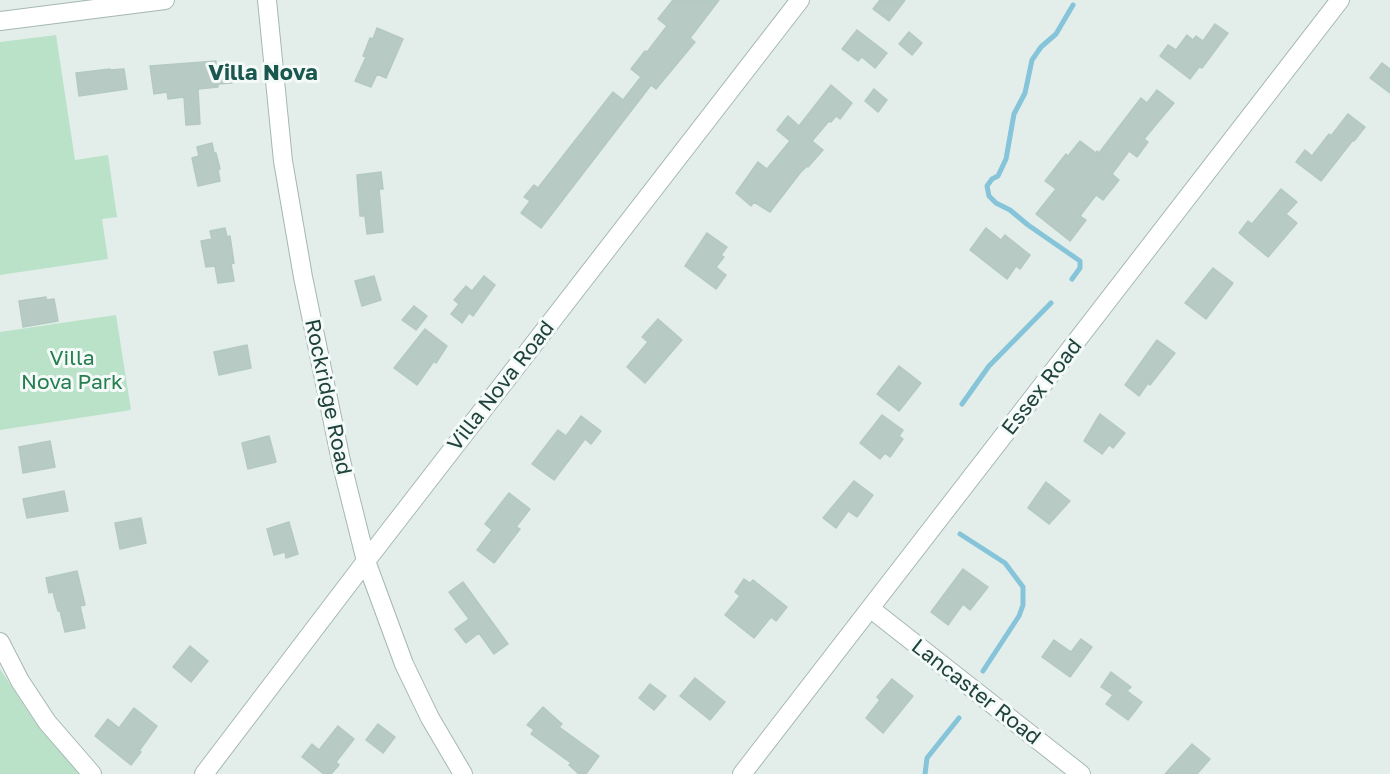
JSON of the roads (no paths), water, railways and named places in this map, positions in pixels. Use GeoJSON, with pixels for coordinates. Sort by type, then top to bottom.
{"type":"FeatureCollection","features":[{"type":"Feature","properties":{"kind":"street"},"geometry":{"type":"LineString","coordinates":[[0,21],[165,0]]}},
{"type":"Feature","properties":{"kind":"street","name":"Rockridge Road"},"geometry":{"type":"LineString","coordinates":[[267,0],[283,161],[303,277],[341,461],[366,561],[404,663],[430,718],[463,774]]}},
{"type":"Feature","properties":{"kind":"street","name":"Villa Nova Road"},"geometry":{"type":"LineString","coordinates":[[204,774],[800,0]]}},
{"type":"Feature","properties":{"kind":"street","name":"Essex Road"},"geometry":{"type":"LineString","coordinates":[[742,774],[1340,0]]}},
{"type":"Feature","properties":{"kind":"street","name":"Lancaster Road"},"geometry":{"type":"LineString","coordinates":[[871,609],[1081,774]]}},
{"type":"Feature","properties":{"kind":"street"},"geometry":{"type":"LineString","coordinates":[[0,642],[20,681],[47,722],[92,774]]}},
{"type":"Feature","properties":{"kind":"waterway"},"geometry":{"type":"LineString","coordinates":[[1072,279],[1080,268],[1080,261],[1010,210],[996,203],[989,196],[987,186],[992,179],[998,176],[1006,159],[1014,114],[1025,93],[1032,60],[1041,47],[1056,34],[1073,5]]}},
{"type":"Feature","properties":{"kind":"waterway"},"geometry":{"type":"LineString","coordinates":[[962,404],[989,366],[1051,303]]}},
{"type":"Feature","properties":{"kind":"waterway"},"geometry":{"type":"LineString","coordinates":[[960,534],[1005,563],[1023,587],[1023,605],[1019,616],[983,671]]}},
{"type":"Feature","properties":{"kind":"waterway"},"geometry":{"type":"LineString","coordinates":[[925,774],[927,758],[959,718]]}},
{"type":"Feature","properties":{"kind":"district","name":"Villa Nova"},"geometry":{"type":"Point","coordinates":[263,73]}},
{"type":"Feature","properties":{"kind":"park label","name":"Villa Nova Park"},"geometry":{"type":"Point","coordinates":[72,370]}}]}
